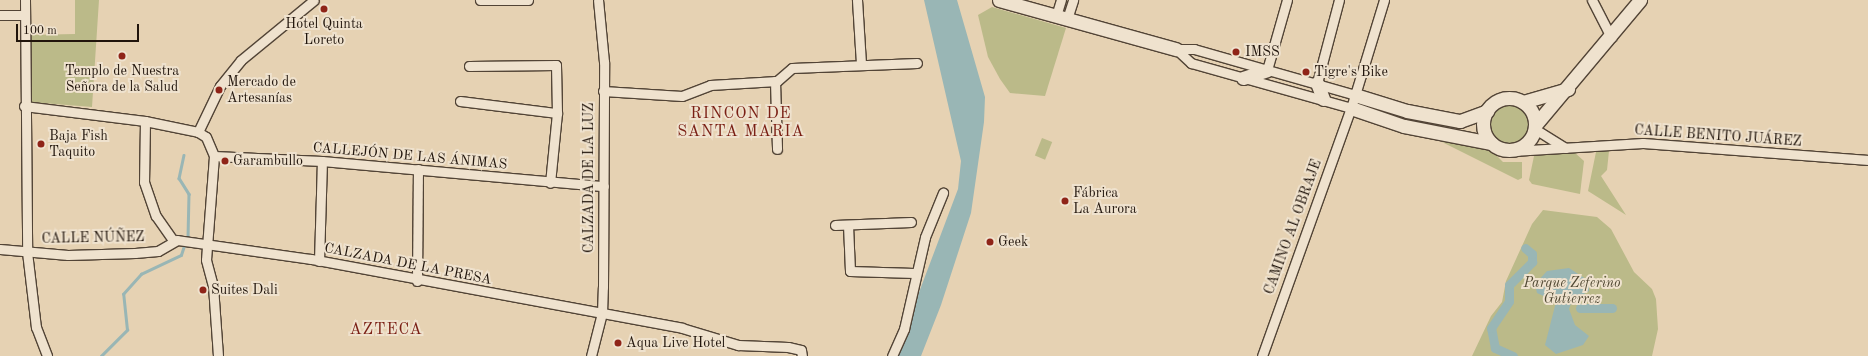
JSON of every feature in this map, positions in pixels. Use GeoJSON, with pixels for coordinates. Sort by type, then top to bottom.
{"type":"FeatureCollection","features":[{"type":"Feature","properties":{"kind":"main road"},"geometry":{"type":"LineString","coordinates":[[999,0],[1176,49]]}},
{"type":"Feature","properties":{"kind":"main road"},"geometry":{"type":"LineString","coordinates":[[1353,102],[1404,126],[1491,143],[1501,150],[1513,150],[1527,143],[1536,126],[1640,0]]}},
{"type":"Feature","properties":{"kind":"main road"},"geometry":{"type":"LineString","coordinates":[[1242,78],[1267,70]]}},
{"type":"Feature","properties":{"kind":"main road"},"geometry":{"type":"LineString","coordinates":[[1317,83],[1323,99]]}},
{"type":"Feature","properties":{"kind":"main road"},"geometry":{"type":"LineString","coordinates":[[1523,102],[1568,89]]}},
{"type":"Feature","properties":{"kind":"main road"},"geometry":{"type":"LineString","coordinates":[[1353,102],[1460,121],[1486,111],[1503,98],[1523,102],[1530,107],[1536,126]]}},
{"type":"Feature","properties":{"kind":"main road"},"geometry":{"type":"LineString","coordinates":[[1486,111],[1483,122],[1491,143]]}},
{"type":"Feature","properties":{"kind":"street"},"geometry":{"type":"LineString","coordinates":[[25,0],[24,106],[27,252],[36,328],[47,356]]}},
{"type":"Feature","properties":{"kind":"street"},"geometry":{"type":"LineString","coordinates":[[198,132],[220,86],[241,60],[314,0]]}},
{"type":"Feature","properties":{"kind":"street"},"geometry":{"type":"LineString","coordinates":[[480,0],[528,0]]}},
{"type":"Feature","properties":{"kind":"street","name":"CALZADA DE LA LUZ"},"geometry":{"type":"LineString","coordinates":[[591,356],[602,313],[604,43],[598,0]]}},
{"type":"Feature","properties":{"kind":"street"},"geometry":{"type":"LineString","coordinates":[[857,0],[861,64]]}},
{"type":"Feature","properties":{"kind":"street"},"geometry":{"type":"LineString","coordinates":[[1061,0],[1062,17]]}},
{"type":"Feature","properties":{"kind":"street"},"geometry":{"type":"LineString","coordinates":[[1062,17],[1073,0]]}},
{"type":"Feature","properties":{"kind":"street"},"geometry":{"type":"LineString","coordinates":[[1267,70],[1286,0]]}},
{"type":"Feature","properties":{"kind":"street"},"geometry":{"type":"LineString","coordinates":[[1317,83],[1339,0]]}},
{"type":"Feature","properties":{"kind":"street","name":"CAMINO AL OBRAJE"},"geometry":{"type":"LineString","coordinates":[[1262,356],[1353,102],[1384,0]]}},
{"type":"Feature","properties":{"kind":"street"},"geometry":{"type":"LineString","coordinates":[[1592,0],[1611,37]]}},
{"type":"Feature","properties":{"kind":"street"},"geometry":{"type":"LineString","coordinates":[[0,15],[25,15]]}},
{"type":"Feature","properties":{"kind":"street"},"geometry":{"type":"LineString","coordinates":[[1176,49],[1194,49],[1317,83],[1353,102]]}},
{"type":"Feature","properties":{"kind":"street"},"geometry":{"type":"LineString","coordinates":[[1176,49],[1191,63],[1323,99],[1353,102]]}},
{"type":"Feature","properties":{"kind":"street"},"geometry":{"type":"LineString","coordinates":[[604,91],[675,97],[710,85],[775,81],[792,68],[861,64],[917,63]]}},
{"type":"Feature","properties":{"kind":"street"},"geometry":{"type":"LineString","coordinates":[[469,66],[556,65],[557,112],[550,183]]}},
{"type":"Feature","properties":{"kind":"street"},"geometry":{"type":"LineString","coordinates":[[775,81],[777,149]]}},
{"type":"Feature","properties":{"kind":"street"},"geometry":{"type":"LineString","coordinates":[[460,102],[557,112]]}},
{"type":"Feature","properties":{"kind":"street"},"geometry":{"type":"LineString","coordinates":[[24,106],[145,121],[198,132],[206,137],[214,156],[206,260],[213,286],[218,356]]}},
{"type":"Feature","properties":{"kind":"street"},"geometry":{"type":"LineString","coordinates":[[145,121],[144,182],[156,216],[173,240],[208,245]]}},
{"type":"Feature","properties":{"kind":"street"},"geometry":{"type":"LineString","coordinates":[[1536,126],[1565,148]]}},
{"type":"Feature","properties":{"kind":"street","name":"CALLE BENITO JUÁREZ"},"geometry":{"type":"LineString","coordinates":[[1513,150],[1643,143],[1868,160]]}},
{"type":"Feature","properties":{"kind":"street","name":"CALLEJÓN DE LAS ÁNIMAS"},"geometry":{"type":"LineString","coordinates":[[214,156],[322,161],[418,169],[550,183],[604,186]]}},
{"type":"Feature","properties":{"kind":"street"},"geometry":{"type":"LineString","coordinates":[[319,261],[322,161]]}},
{"type":"Feature","properties":{"kind":"street"},"geometry":{"type":"LineString","coordinates":[[417,281],[418,169]]}},
{"type":"Feature","properties":{"kind":"street"},"geometry":{"type":"LineString","coordinates":[[892,356],[904,329],[914,273],[930,222],[943,193]]}},
{"type":"Feature","properties":{"kind":"street"},"geometry":{"type":"LineString","coordinates":[[834,225],[911,222]]}},
{"type":"Feature","properties":{"kind":"street"},"geometry":{"type":"LineString","coordinates":[[848,225],[850,271],[914,273]]}},
{"type":"Feature","properties":{"kind":"street","name":"CALLE NÚÑEZ"},"geometry":{"type":"LineString","coordinates":[[0,249],[27,252],[135,253],[158,251],[173,240]]}},
{"type":"Feature","properties":{"kind":"street","name":"CALZADA DE LA PRESA"},"geometry":{"type":"LineString","coordinates":[[208,245],[319,261],[417,281],[682,328],[738,345],[775,345],[802,353]]}},
{"type":"Feature","properties":{"kind":"green space"},"geometry":{"type":"Polygon","coordinates":[[[75,0],[99,0],[92,107],[30,102],[28,35],[75,34],[75,0]]]}},
{"type":"Feature","properties":{"kind":"green space"},"geometry":{"type":"Polygon","coordinates":[[[992,7],[1066,28],[1045,96],[1010,93],[1000,79],[988,57],[978,15],[992,7]]]}},
{"type":"Feature","properties":{"kind":"green space"},"geometry":{"type":"Polygon","coordinates":[[[1512,104],[1527,110],[1533,125],[1527,140],[1512,146],[1497,140],[1491,125],[1497,110],[1512,104]]]}},
{"type":"Feature","properties":{"kind":"green space"},"geometry":{"type":"Polygon","coordinates":[[[1042,138],[1052,142],[1045,160],[1035,156],[1042,138]]]}},
{"type":"Feature","properties":{"kind":"green space"},"geometry":{"type":"Polygon","coordinates":[[[1442,142],[1469,144],[1492,151],[1503,162],[1522,162],[1522,178],[1518,180],[1442,142]]]}},
{"type":"Feature","properties":{"kind":"green space"},"geometry":{"type":"Polygon","coordinates":[[[1609,151],[1607,170],[1601,176],[1626,215],[1588,191],[1596,152],[1609,151]]]}},
{"type":"Feature","properties":{"kind":"green space"},"geometry":{"type":"Polygon","coordinates":[[[1574,152],[1584,161],[1580,194],[1532,184],[1529,180],[1534,156],[1574,152]]]}},
{"type":"Feature","properties":{"kind":"green space","name":"Parque Zeferino Gutierrez"},"geometry":{"type":"Polygon","coordinates":[[[1543,210],[1597,217],[1611,229],[1634,272],[1652,289],[1656,299],[1658,329],[1652,356],[1472,356],[1491,316],[1502,302],[1506,281],[1532,224],[1543,210]]]}},
{"type":"Feature","properties":{"kind":"water"},"geometry":{"type":"Polygon","coordinates":[[[924,0],[957,0],[985,97],[984,122],[971,213],[941,305],[921,356],[895,356],[958,189],[961,161],[924,0]]]}},
{"type":"Feature","properties":{"kind":"water"},"geometry":{"type":"Polygon","coordinates":[[[1569,268],[1589,281],[1589,291],[1572,301],[1569,309],[1575,325],[1589,336],[1583,345],[1556,354],[1545,345],[1556,302],[1537,293],[1535,284],[1547,271],[1569,268]]]}},
{"type":"Feature","properties":{"kind":"waterway"},"geometry":{"type":"LineString","coordinates":[[184,155],[179,178],[189,194],[188,237]]}},
{"type":"Feature","properties":{"kind":"waterway"},"geometry":{"type":"LineString","coordinates":[[101,356],[127,330],[123,294],[141,274],[181,255],[184,246]]}},
{"type":"Feature","properties":{"kind":"waterway"},"geometry":{"type":"LineString","coordinates":[[1513,356],[1495,348],[1491,328],[1509,301],[1509,285],[1532,262],[1532,254],[1525,248]]}},
{"type":"Feature","properties":{"kind":"waterway"},"geometry":{"type":"LineString","coordinates":[[1580,308],[1612,308]]}},
{"type":"Feature","properties":{"kind":"place","name":"Hotel Quinta Loreto"},"geometry":{"type":"Point","coordinates":[324,9]}},
{"type":"Feature","properties":{"kind":"place","name":"IMSS"},"geometry":{"type":"Point","coordinates":[1236,52]}},
{"type":"Feature","properties":{"kind":"place","name":"Templo de Nuestra Señora de la Salud"},"geometry":{"type":"Point","coordinates":[122,56]}},
{"type":"Feature","properties":{"kind":"place","name":"Tigre's Bike"},"geometry":{"type":"Point","coordinates":[1306,72]}},
{"type":"Feature","properties":{"kind":"place","name":"Mercado de Artesanías"},"geometry":{"type":"Point","coordinates":[219,90]}},
{"type":"Feature","properties":{"kind":"place","name":"Baja Fish Taquito"},"geometry":{"type":"Point","coordinates":[41,144]}},
{"type":"Feature","properties":{"kind":"place","name":"Garambullo"},"geometry":{"type":"Point","coordinates":[225,161]}},
{"type":"Feature","properties":{"kind":"place","name":"Fábrica La Aurora"},"geometry":{"type":"Point","coordinates":[1065,201]}},
{"type":"Feature","properties":{"kind":"place","name":"Geek"},"geometry":{"type":"Point","coordinates":[990,242]}},
{"type":"Feature","properties":{"kind":"place","name":"Suites Dali"},"geometry":{"type":"Point","coordinates":[203,290]}},
{"type":"Feature","properties":{"kind":"place","name":"Aqua Live Hotel"},"geometry":{"type":"Point","coordinates":[618,343]}},
{"type":"Feature","properties":{"kind":"district","name":"RINCON DE SANTA MARIA"},"geometry":{"type":"Point","coordinates":[741,123]}},
{"type":"Feature","properties":{"kind":"district","name":"AZTECA"},"geometry":{"type":"Point","coordinates":[386,330]}}]}
